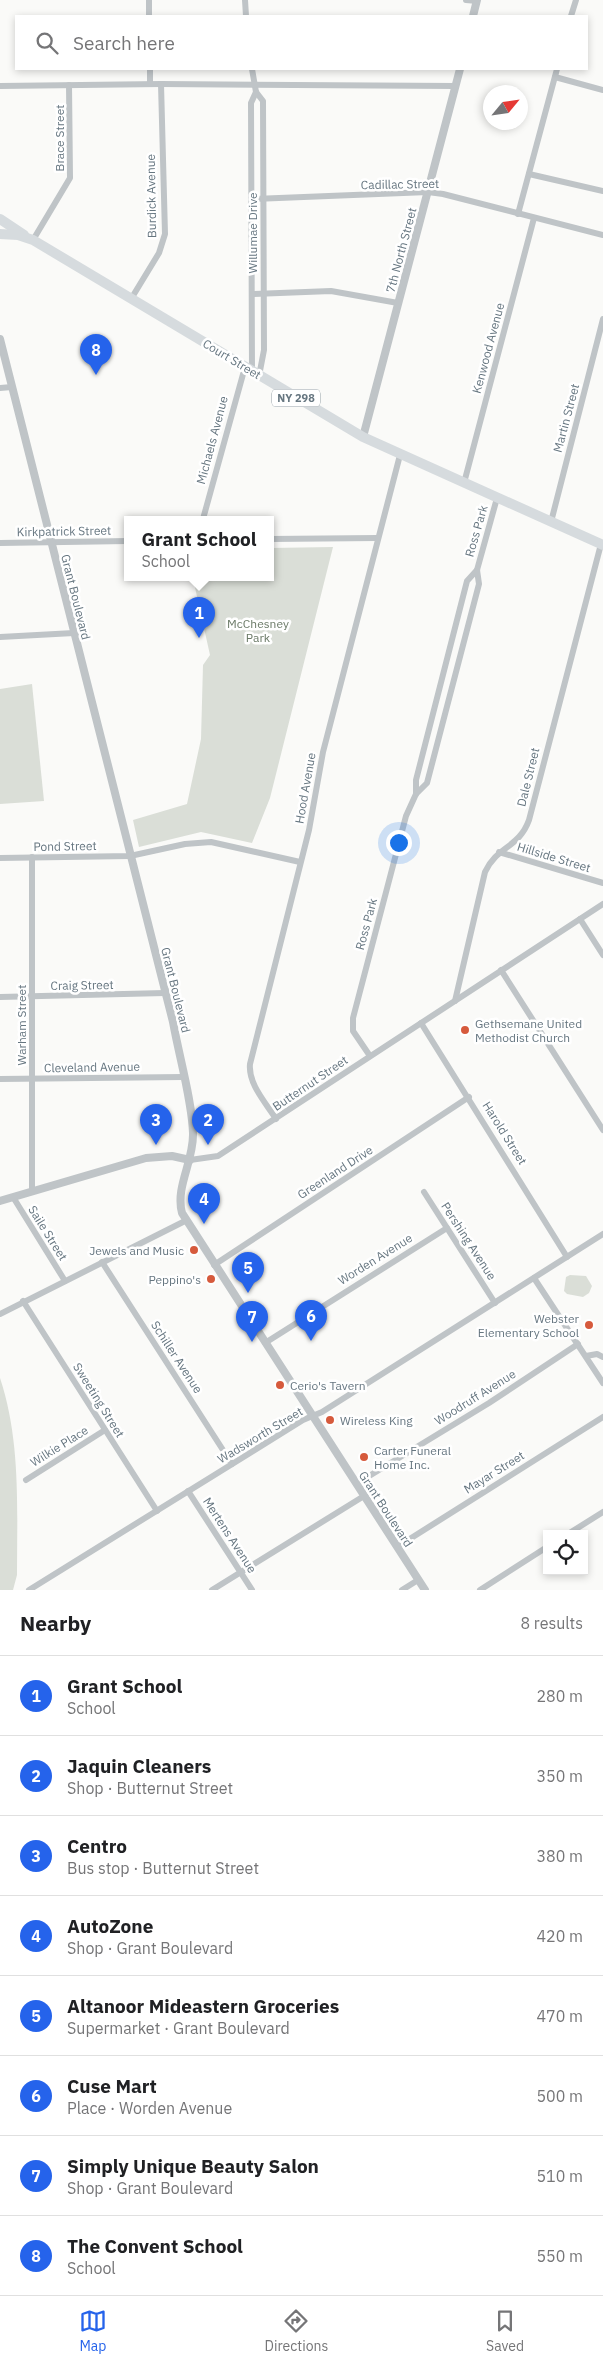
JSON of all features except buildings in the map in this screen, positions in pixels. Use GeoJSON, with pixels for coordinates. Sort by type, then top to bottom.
{"type":"FeatureCollection","features":[{"type":"Feature","properties":{"kind":"main road"},"geometry":{"type":"LineString","coordinates":[[0,219],[30,239]]}},
{"type":"Feature","properties":{"kind":"main road","name":"Court Street"},"geometry":{"type":"LineString","coordinates":[[0,234],[30,239],[363,437],[602,544]]}},
{"type":"Feature","properties":{"kind":"street"},"geometry":{"type":"LineString","coordinates":[[149,0],[149,15]]}},
{"type":"Feature","properties":{"kind":"street"},"geometry":{"type":"LineString","coordinates":[[246,0],[246,15]]}},
{"type":"Feature","properties":{"kind":"street"},"geometry":{"type":"LineString","coordinates":[[466,0],[477,1],[473,15]]}},
{"type":"Feature","properties":{"kind":"street"},"geometry":{"type":"LineString","coordinates":[[571,15],[576,0]]}},
{"type":"Feature","properties":{"kind":"street"},"geometry":{"type":"LineString","coordinates":[[150,70],[150,84]]}},
{"type":"Feature","properties":{"kind":"street","name":"Willumae Drive"},"geometry":{"type":"LineString","coordinates":[[252,70],[256,92],[262,101],[264,350],[263,364],[252,371]]}},
{"type":"Feature","properties":{"kind":"street","name":"7th North Street"},"geometry":{"type":"LineString","coordinates":[[363,437],[460,70]]}},
{"type":"Feature","properties":{"kind":"street"},"geometry":{"type":"LineString","coordinates":[[518,214],[557,70]]}},
{"type":"Feature","properties":{"kind":"street"},"geometry":{"type":"LineString","coordinates":[[555,77],[603,90]]}},
{"type":"Feature","properties":{"kind":"street","name":"Burdick Avenue"},"geometry":{"type":"LineString","coordinates":[[131,299],[159,253],[165,234],[161,84]]}},
{"type":"Feature","properties":{"kind":"street"},"geometry":{"type":"LineString","coordinates":[[0,86],[255,84],[455,86]]}},
{"type":"Feature","properties":{"kind":"street","name":"Brace Street"},"geometry":{"type":"LineString","coordinates":[[30,239],[64,190],[70,178],[72,166],[69,85]]}},
{"type":"Feature","properties":{"kind":"street","name":"Willumae Drive"},"geometry":{"type":"LineString","coordinates":[[252,371],[253,199],[251,103],[256,92]]}},
{"type":"Feature","properties":{"kind":"street"},"geometry":{"type":"LineString","coordinates":[[529,174],[603,191]]}},
{"type":"Feature","properties":{"kind":"street","name":"Cadillac Street"},"geometry":{"type":"LineString","coordinates":[[253,199],[428,192],[443,194],[603,235]]}},
{"type":"Feature","properties":{"kind":"street","name":"Kenwood Avenue"},"geometry":{"type":"LineString","coordinates":[[464,482],[534,218]]}},
{"type":"Feature","properties":{"kind":"street"},"geometry":{"type":"LineString","coordinates":[[253,294],[332,291],[398,303]]}},
{"type":"Feature","properties":{"kind":"street","name":"Martin Street"},"geometry":{"type":"LineString","coordinates":[[551,522],[603,320]]}},
{"type":"Feature","properties":{"kind":"street","name":"Grant Boulevard"},"geometry":{"type":"LineString","coordinates":[[0,339],[165,993],[183,1077],[193,1135],[190,1160],[180,1201],[182,1213],[425,1590]]}},
{"type":"Feature","properties":{"kind":"street","name":"Michaels Avenue"},"geometry":{"type":"LineString","coordinates":[[204,516],[252,371]]}},
{"type":"Feature","properties":{"kind":"street"},"geometry":{"type":"LineString","coordinates":[[0,388],[12,387]]}},
{"type":"Feature","properties":{"kind":"street","name":"Hood Avenue"},"geometry":{"type":"LineString","coordinates":[[276,1119],[249,1074],[314,806],[317,778],[323,752],[400,454]]}},
{"type":"Feature","properties":{"kind":"street","name":"Ross Park"},"geometry":{"type":"LineString","coordinates":[[370,1056],[353,1031],[353,1018],[406,816],[416,794],[427,783],[479,584],[477,570],[497,498]]}},
{"type":"Feature","properties":{"kind":"street"},"geometry":{"type":"LineString","coordinates":[[274,539],[378,538]]}},
{"type":"Feature","properties":{"kind":"street","name":"Kirkpatrick Street"},"geometry":{"type":"LineString","coordinates":[[0,544],[124,541]]}},
{"type":"Feature","properties":{"kind":"street","name":"Dale Street"},"geometry":{"type":"LineString","coordinates":[[455,1001],[486,872],[492,858],[525,833],[602,544]]}},
{"type":"Feature","properties":{"kind":"street","name":"Ross Park"},"geometry":{"type":"LineString","coordinates":[[416,794],[416,780],[467,581],[477,570]]}},
{"type":"Feature","properties":{"kind":"street"},"geometry":{"type":"LineString","coordinates":[[0,637],[74,633]]}},
{"type":"Feature","properties":{"kind":"street","name":"Pond Street"},"geometry":{"type":"LineString","coordinates":[[0,858],[130,856],[185,844],[211,842],[300,862]]}},
{"type":"Feature","properties":{"kind":"street","name":"Hillside Street"},"geometry":{"type":"LineString","coordinates":[[499,852],[603,883]]}},
{"type":"Feature","properties":{"kind":"street","name":"Warham Street"},"geometry":{"type":"LineString","coordinates":[[32,857],[32,1192]]}},
{"type":"Feature","properties":{"kind":"street","name":"Butternut Street"},"geometry":{"type":"LineString","coordinates":[[0,1201],[146,1158],[172,1156],[190,1160],[218,1156],[603,904]]}},
{"type":"Feature","properties":{"kind":"street"},"geometry":{"type":"LineString","coordinates":[[580,919],[603,955]]}},
{"type":"Feature","properties":{"kind":"street"},"geometry":{"type":"LineString","coordinates":[[502,970],[603,1130]]}},
{"type":"Feature","properties":{"kind":"street","name":"Craig Street"},"geometry":{"type":"LineString","coordinates":[[0,997],[165,993]]}},
{"type":"Feature","properties":{"kind":"street","name":"Harold Street"},"geometry":{"type":"LineString","coordinates":[[421,1024],[469,1097],[567,1257]]}},
{"type":"Feature","properties":{"kind":"street","name":"Cleveland Avenue"},"geometry":{"type":"LineString","coordinates":[[0,1079],[183,1077]]}},
{"type":"Feature","properties":{"kind":"street","name":"Greenland Drive"},"geometry":{"type":"LineString","coordinates":[[214,1265],[469,1097]]}},
{"type":"Feature","properties":{"kind":"street","name":"Pershing Avenue"},"geometry":{"type":"LineString","coordinates":[[424,1192],[495,1303]]}},
{"type":"Feature","properties":{"kind":"street","name":"Saile Street"},"geometry":{"type":"LineString","coordinates":[[13,1197],[65,1281]]}},
{"type":"Feature","properties":{"kind":"street"},"geometry":{"type":"LineString","coordinates":[[0,1314],[187,1220]]}},
{"type":"Feature","properties":{"kind":"street","name":"Worden Avenue"},"geometry":{"type":"LineString","coordinates":[[265,1344],[447,1228]]}},
{"type":"Feature","properties":{"kind":"street","name":"Wadsworth Street"},"geometry":{"type":"LineString","coordinates":[[29,1590],[303,1420],[313,1416],[603,1234]]}},
{"type":"Feature","properties":{"kind":"street","name":"Schiller Avenue"},"geometry":{"type":"LineString","coordinates":[[102,1262],[232,1464]]}},
{"type":"Feature","properties":{"kind":"street"},"geometry":{"type":"LineString","coordinates":[[534,1278],[603,1383]]}},
{"type":"Feature","properties":{"kind":"street","name":"Sweeting Street"},"geometry":{"type":"LineString","coordinates":[[23,1301],[157,1511]]}},
{"type":"Feature","properties":{"kind":"street","name":"Woodruff Avenue"},"geometry":{"type":"LineString","coordinates":[[356,1484],[489,1403],[578,1344]]}},
{"type":"Feature","properties":{"kind":"street"},"geometry":{"type":"LineString","coordinates":[[586,1356],[597,1354],[603,1357]]}},
{"type":"Feature","properties":{"kind":"street","name":"Mayar Street"},"geometry":{"type":"LineString","coordinates":[[397,1547],[603,1417]]}},
{"type":"Feature","properties":{"kind":"street","name":"Wilkie Place"},"geometry":{"type":"LineString","coordinates":[[26,1480],[105,1430]]}},
{"type":"Feature","properties":{"kind":"street","name":"Mertens Avenue"},"geometry":{"type":"LineString","coordinates":[[188,1491],[252,1590]]}},
{"type":"Feature","properties":{"kind":"street"},"geometry":{"type":"LineString","coordinates":[[212,1590],[364,1496]]}},
{"type":"Feature","properties":{"kind":"street"},"geometry":{"type":"LineString","coordinates":[[574,1530],[603,1512]]}},
{"type":"Feature","properties":{"kind":"street"},"geometry":{"type":"LineString","coordinates":[[480,1590],[543,1551]]}},
{"type":"Feature","properties":{"kind":"street"},"geometry":{"type":"LineString","coordinates":[[402,1590],[418,1580]]}},
{"type":"Feature","properties":{"kind":"green space","name":"McChesney Park"},"geometry":{"type":"Polygon","coordinates":[[[333,547],[270,798],[252,843],[201,832],[139,847],[133,820],[187,804],[201,739],[203,665],[210,655],[194,583],[195,581],[274,581],[274,548],[333,547]]]}},
{"type":"Feature","properties":{"kind":"green space"},"geometry":{"type":"Polygon","coordinates":[[[32,684],[44,801],[0,804],[0,689],[32,684]]]}},
{"type":"Feature","properties":{"kind":"green space"},"geometry":{"type":"Polygon","coordinates":[[[570,1275],[586,1276],[592,1286],[589,1293],[583,1297],[567,1294],[564,1291],[566,1277],[570,1275]]]}},
{"type":"Feature","properties":{"kind":"green space"},"geometry":{"type":"Polygon","coordinates":[[[0,1378],[12,1426],[15,1451],[17,1575],[13,1590],[0,1590],[0,1378]]]}},
{"type":"Feature","properties":{"kind":"place","name":"The Convent School"},"geometry":{"type":"Point","coordinates":[96,375]}},
{"type":"Feature","properties":{"kind":"place","name":"Grant School"},"geometry":{"type":"Point","coordinates":[199,638]}},
{"type":"Feature","properties":{"kind":"place","name":"Gethsemane United Methodist Church"},"geometry":{"type":"Point","coordinates":[465,1030]}},
{"type":"Feature","properties":{"kind":"place","name":"Centro"},"geometry":{"type":"Point","coordinates":[156,1145]}},
{"type":"Feature","properties":{"kind":"place","name":"Jaquin Cleaners"},"geometry":{"type":"Point","coordinates":[208,1145]}},
{"type":"Feature","properties":{"kind":"place","name":"AutoZone"},"geometry":{"type":"Point","coordinates":[204,1224]}},
{"type":"Feature","properties":{"kind":"place","name":"Jewels and Music"},"geometry":{"type":"Point","coordinates":[194,1250]}},
{"type":"Feature","properties":{"kind":"place","name":"Peppino's"},"geometry":{"type":"Point","coordinates":[211,1279]}},
{"type":"Feature","properties":{"kind":"place","name":"Altanoor Mideastern Groceries"},"geometry":{"type":"Point","coordinates":[248,1293]}},
{"type":"Feature","properties":{"kind":"place","name":"Webster Elementary School"},"geometry":{"type":"Point","coordinates":[589,1325]}},
{"type":"Feature","properties":{"kind":"place","name":"Cuse Mart"},"geometry":{"type":"Point","coordinates":[311,1341]}},
{"type":"Feature","properties":{"kind":"place","name":"Simply Unique Beauty Salon"},"geometry":{"type":"Point","coordinates":[252,1342]}},
{"type":"Feature","properties":{"kind":"place","name":"Cerio's Tavern"},"geometry":{"type":"Point","coordinates":[280,1385]}},
{"type":"Feature","properties":{"kind":"place","name":"Wireless King"},"geometry":{"type":"Point","coordinates":[330,1420]}},
{"type":"Feature","properties":{"kind":"place","name":"Carter Funeral Home Inc."},"geometry":{"type":"Point","coordinates":[364,1457]}}]}
